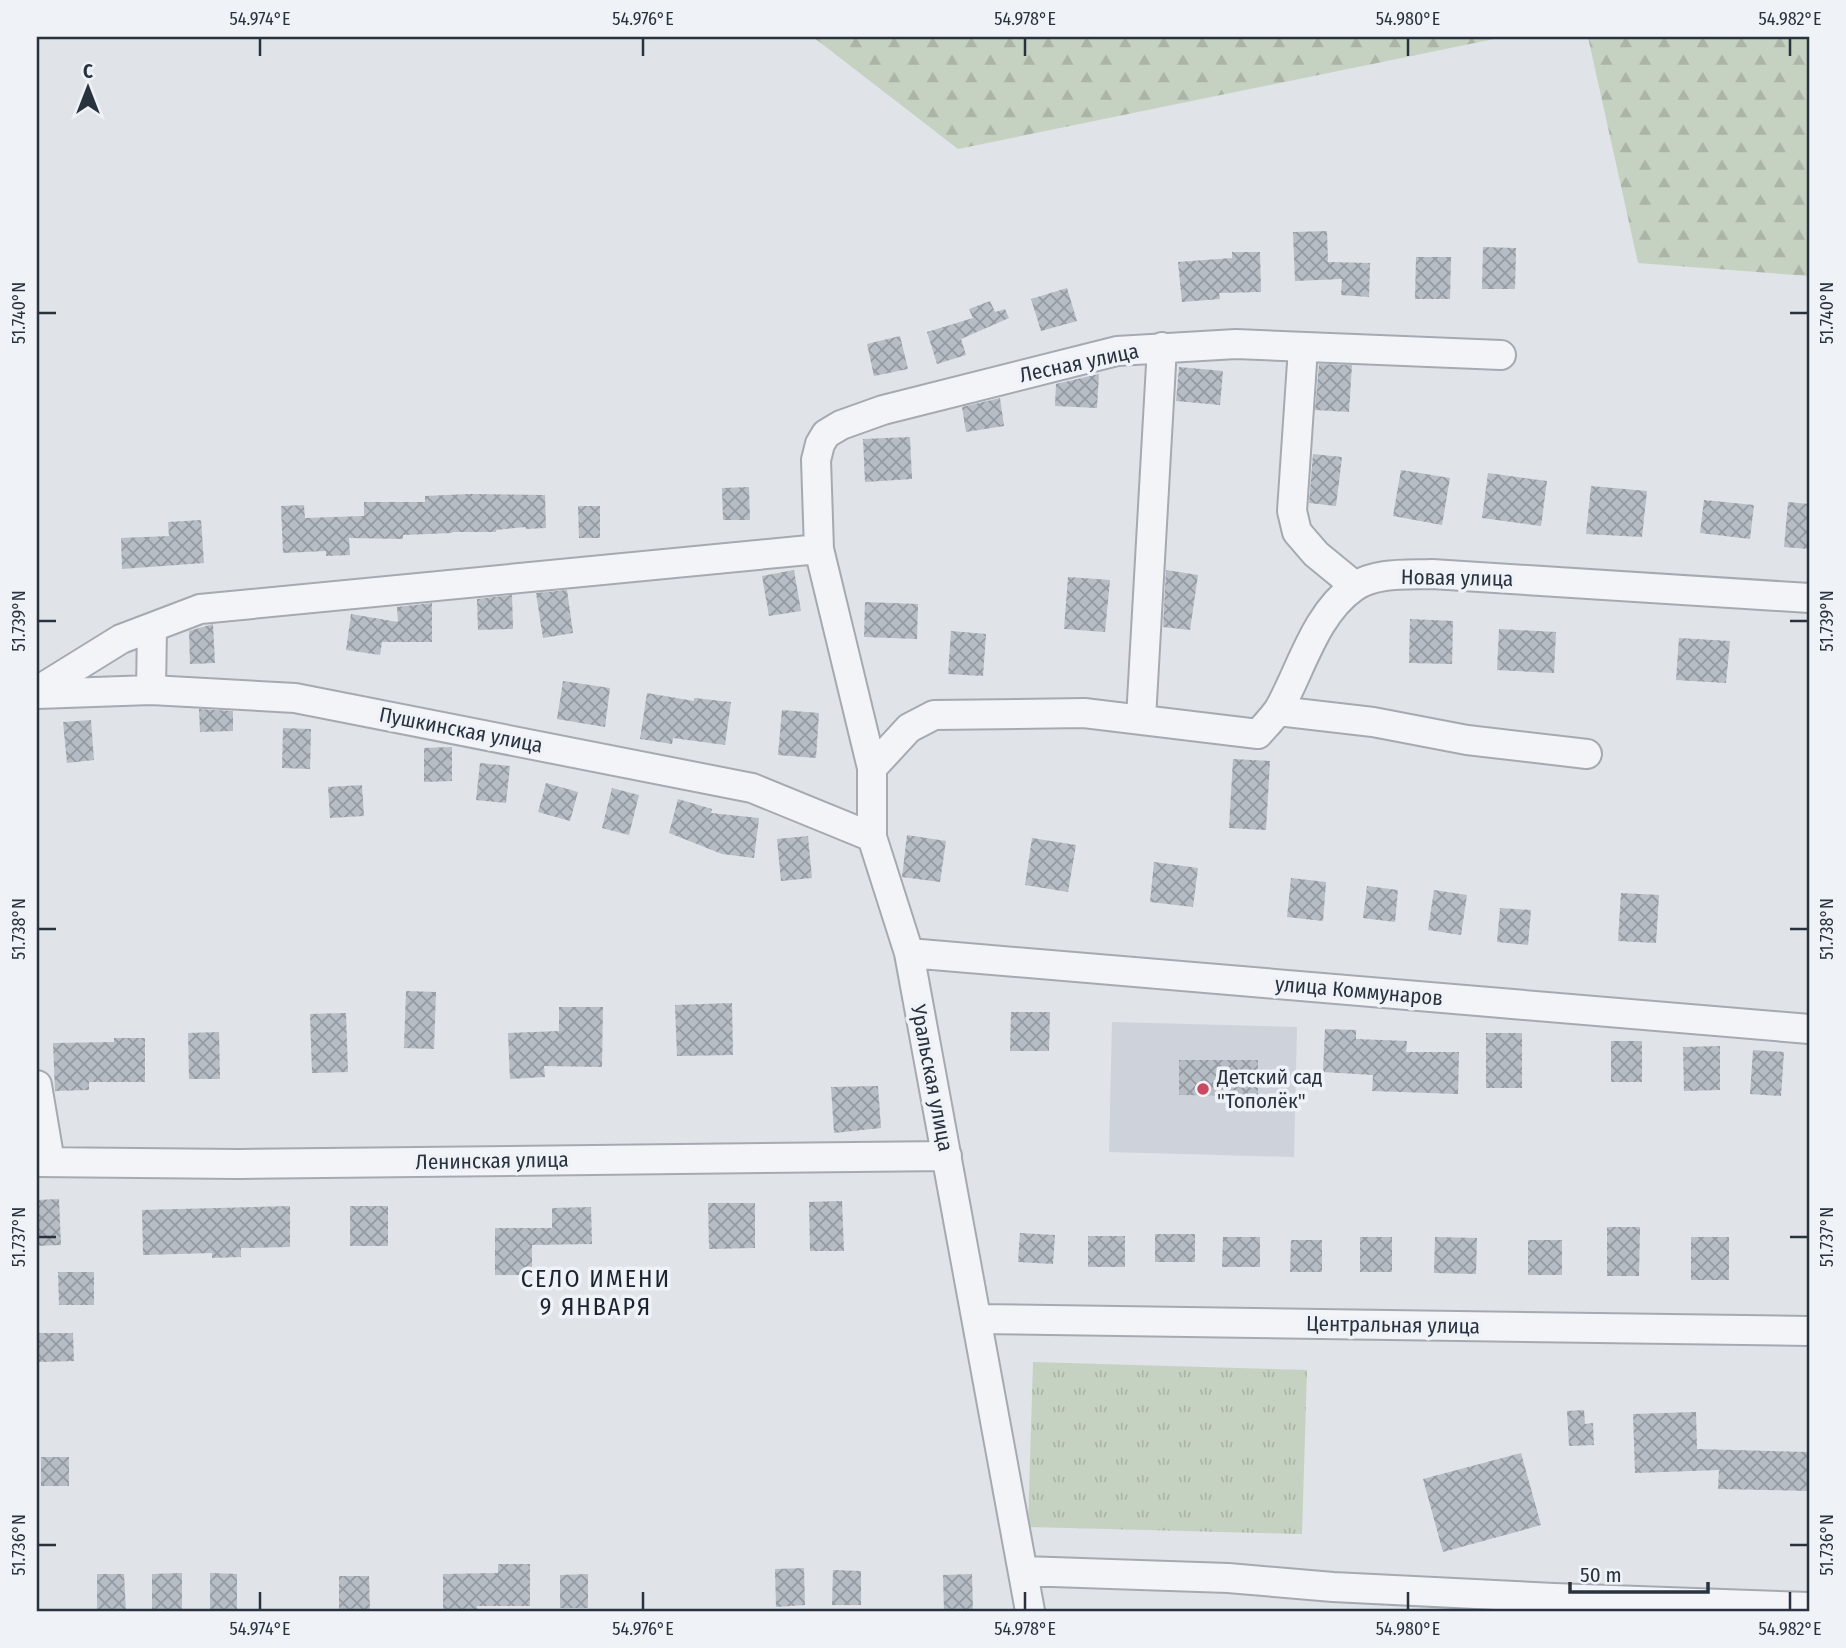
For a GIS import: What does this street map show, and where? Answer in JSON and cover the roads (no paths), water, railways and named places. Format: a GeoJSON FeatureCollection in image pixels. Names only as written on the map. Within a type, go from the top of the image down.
{"type":"FeatureCollection","features":[{"type":"Feature","properties":{"kind":"street","name":"Лесная улица"},"geometry":{"type":"LineString","coordinates":[[819,550],[816,460],[820,444],[826,434],[841,425],[883,410],[1117,351],[1236,344],[1501,355]]}},
{"type":"Feature","properties":{"kind":"street"},"geometry":{"type":"LineString","coordinates":[[1141,719],[1162,347]]}},
{"type":"Feature","properties":{"kind":"street"},"geometry":{"type":"LineString","coordinates":[[1303,348],[1292,511],[1297,532],[1316,554],[1355,586]]}},
{"type":"Feature","properties":{"kind":"street"},"geometry":{"type":"LineString","coordinates":[[37,692],[121,639],[200,609],[819,550]]}},
{"type":"Feature","properties":{"kind":"street","name":"Уральская улица"},"geometry":{"type":"LineString","coordinates":[[819,550],[872,768],[872,837],[909,953],[1030,1611]]}},
{"type":"Feature","properties":{"kind":"street","name":"Новая улица"},"geometry":{"type":"LineString","coordinates":[[872,768],[909,728],[934,715],[1084,713],[1258,734],[1278,711],[1301,659],[1331,610],[1355,586],[1381,577],[1432,574],[1809,598]]}},
{"type":"Feature","properties":{"kind":"street"},"geometry":{"type":"LineString","coordinates":[[151,690],[152,628]]}},
{"type":"Feature","properties":{"kind":"street","name":"Пушкинская улица"},"geometry":{"type":"LineString","coordinates":[[37,692],[151,690],[295,698],[752,788],[872,837]]}},
{"type":"Feature","properties":{"kind":"street"},"geometry":{"type":"LineString","coordinates":[[1278,711],[1373,722],[1466,740],[1587,754]]}},
{"type":"Feature","properties":{"kind":"street","name":"улица Коммунаров"},"geometry":{"type":"LineString","coordinates":[[909,953],[1809,1029]]}},
{"type":"Feature","properties":{"kind":"street"},"geometry":{"type":"LineString","coordinates":[[37,1084],[43,1162]]}},
{"type":"Feature","properties":{"kind":"street","name":"Ленинская улица"},"geometry":{"type":"LineString","coordinates":[[43,1162],[238,1164],[947,1156]]}},
{"type":"Feature","properties":{"kind":"street","name":"Центральная улица"},"geometry":{"type":"LineString","coordinates":[[977,1319],[1809,1331]]}},
{"type":"Feature","properties":{"kind":"street"},"geometry":{"type":"LineString","coordinates":[[1023,1571],[1228,1578],[1332,1599],[1555,1605],[1809,1607]]}},
{"type":"Feature","properties":{"kind":"place","name":"Детский сад \"Тополёк\""},"geometry":{"type":"Point","coordinates":[1203,1089]}},
{"type":"Feature","properties":{"kind":"district","name":"СЕЛО ИМЕНИ 9 ЯНВАРЯ"},"geometry":{"type":"Point","coordinates":[596,1293]}}]}
